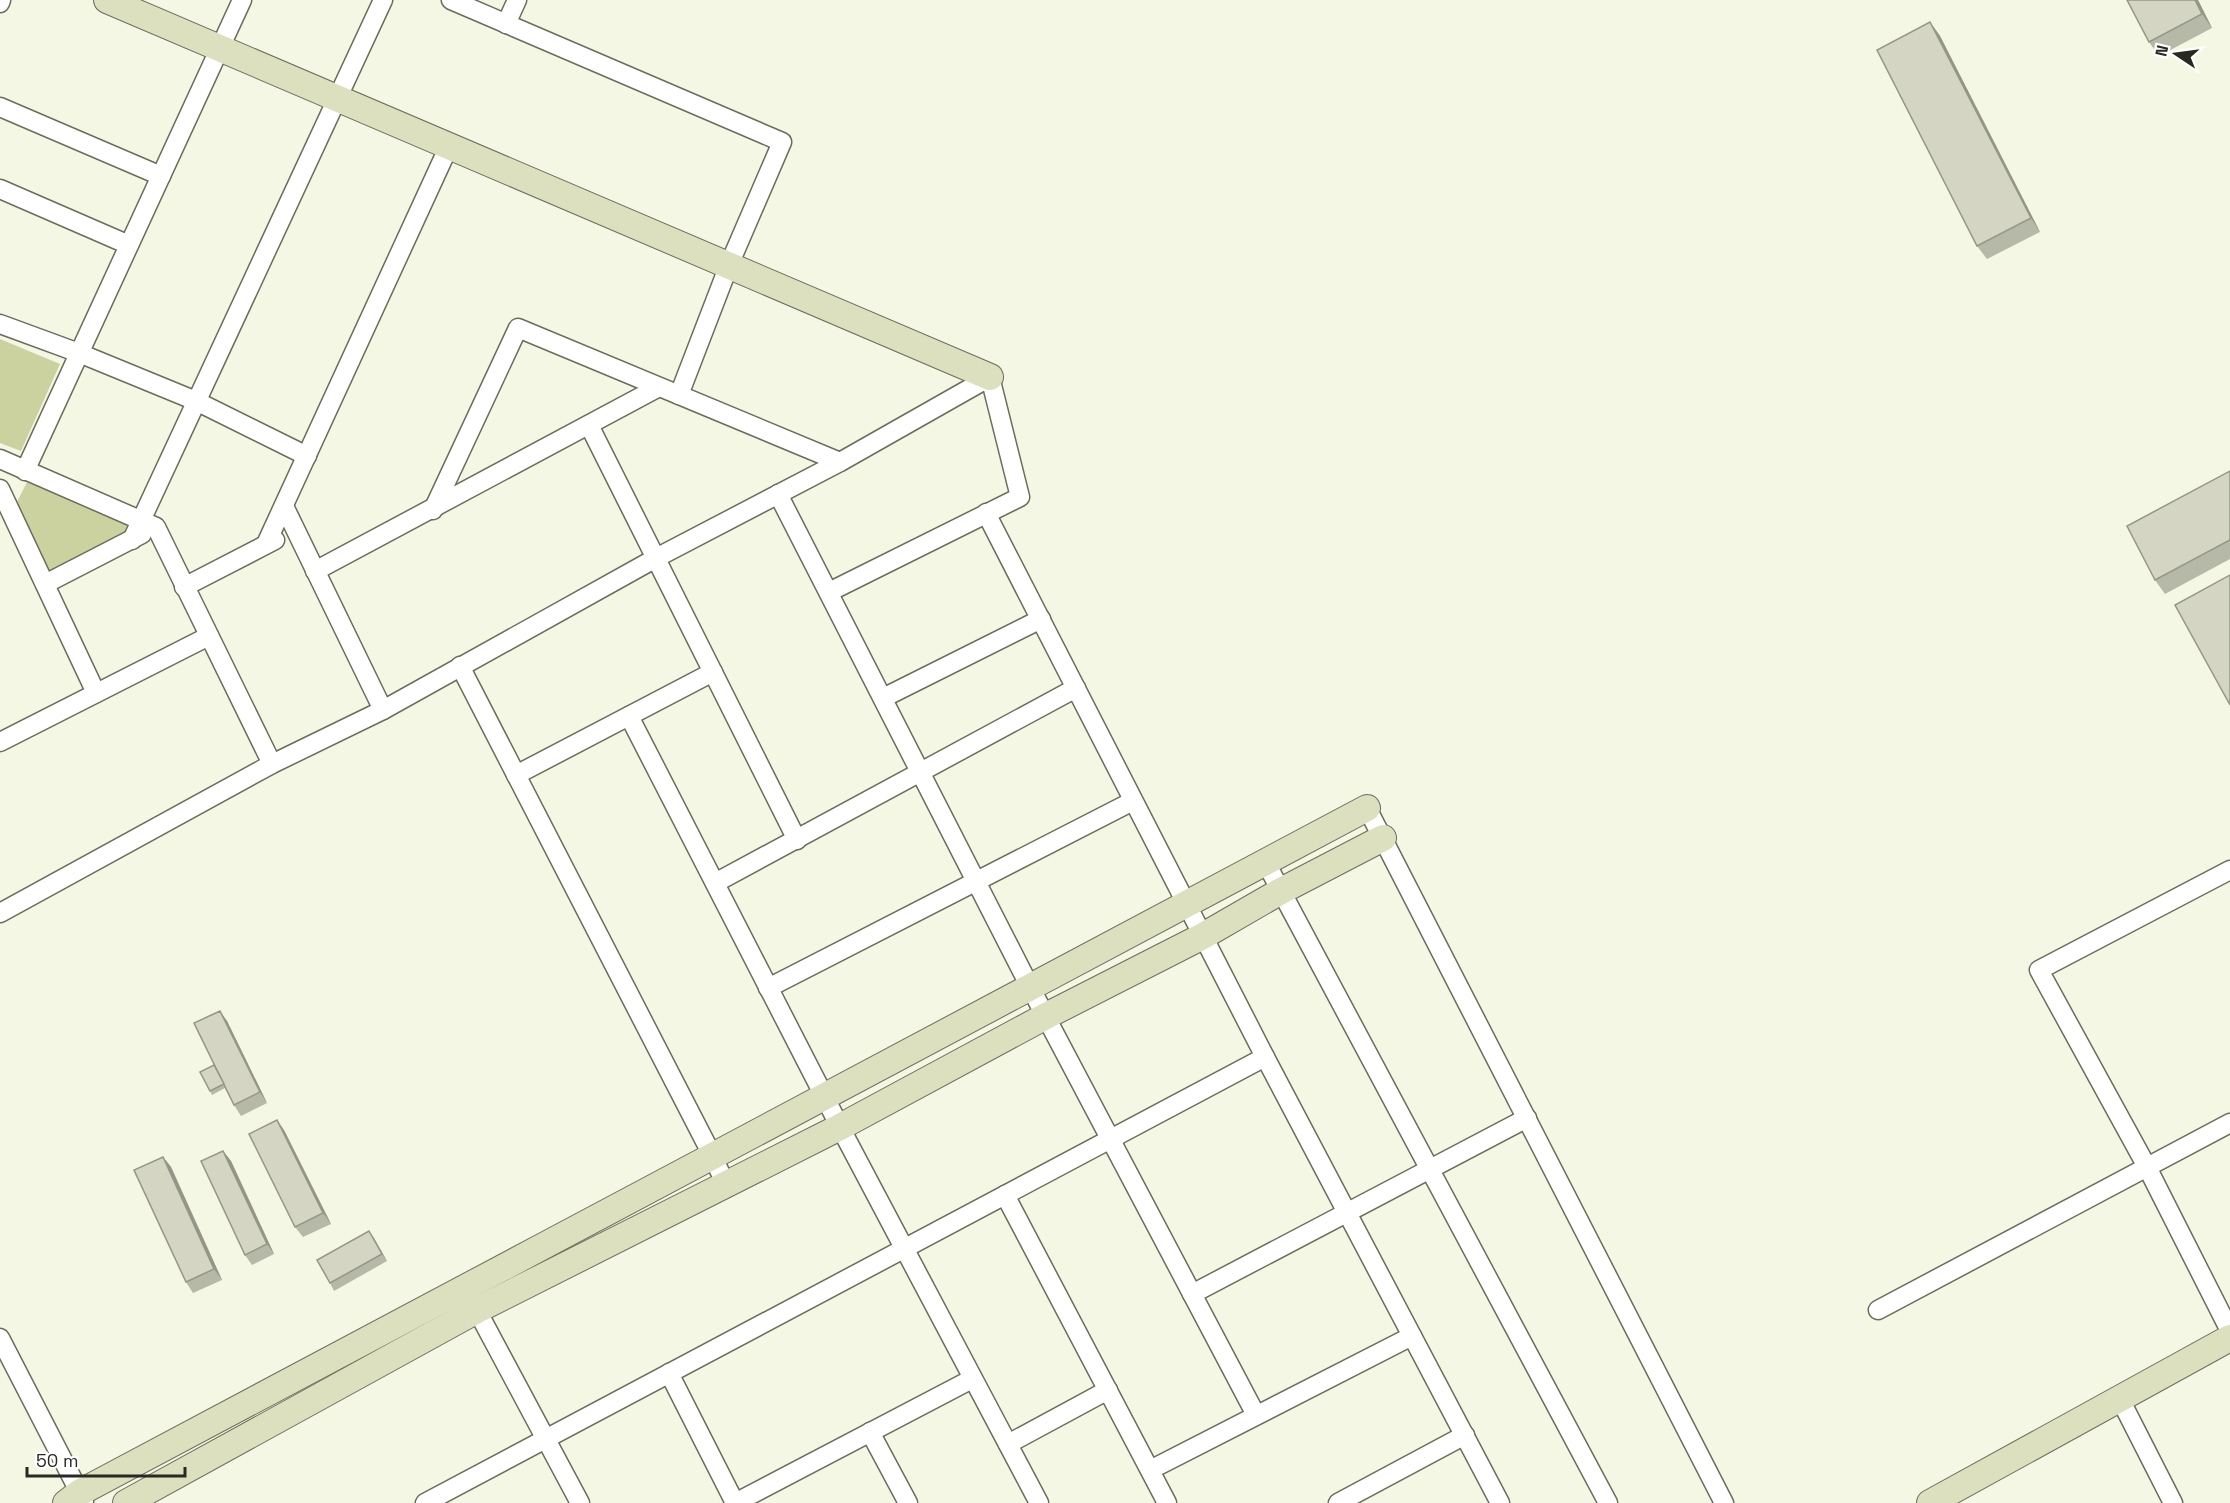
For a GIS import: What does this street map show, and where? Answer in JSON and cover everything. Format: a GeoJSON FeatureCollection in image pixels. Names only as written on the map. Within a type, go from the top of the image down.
{"type":"FeatureCollection","features":[{"type":"Feature","properties":{"kind":"street"},"geometry":{"type":"LineString","coordinates":[[107,0],[990,376]]}},
{"type":"Feature","properties":{"kind":"street"},"geometry":{"type":"LineString","coordinates":[[25,471],[242,0]]}},
{"type":"Feature","properties":{"kind":"street"},"geometry":{"type":"LineString","coordinates":[[45,584],[132,540],[149,524],[196,401],[383,0]]}},
{"type":"Feature","properties":{"kind":"street"},"geometry":{"type":"LineString","coordinates":[[451,0],[782,142],[729,265],[679,395]]}},
{"type":"Feature","properties":{"kind":"street"},"geometry":{"type":"LineString","coordinates":[[506,24],[517,0]]}},
{"type":"Feature","properties":{"kind":"street"},"geometry":{"type":"LineString","coordinates":[[0,107],[161,176]]}},
{"type":"Feature","properties":{"kind":"street"},"geometry":{"type":"LineString","coordinates":[[266,544],[449,146]]}},
{"type":"Feature","properties":{"kind":"street"},"geometry":{"type":"LineString","coordinates":[[0,189],[129,245]]}},
{"type":"Feature","properties":{"kind":"street"},"geometry":{"type":"LineString","coordinates":[[0,324],[80,352],[196,401],[307,456]]}},
{"type":"Feature","properties":{"kind":"street"},"geometry":{"type":"LineString","coordinates":[[433,510],[518,328],[840,462]]}},
{"type":"Feature","properties":{"kind":"street"},"geometry":{"type":"LineString","coordinates":[[0,913],[272,764],[383,710],[656,558],[840,462],[990,376]]}},
{"type":"Feature","properties":{"kind":"street"},"geometry":{"type":"LineString","coordinates":[[829,592],[1020,497],[990,376]]}},
{"type":"Feature","properties":{"kind":"street"},"geometry":{"type":"LineString","coordinates":[[315,571],[433,510],[659,387]]}},
{"type":"Feature","properties":{"kind":"street"},"geometry":{"type":"LineString","coordinates":[[589,425],[797,840]]}},
{"type":"Feature","properties":{"kind":"street"},"geometry":{"type":"LineString","coordinates":[[0,459],[149,524],[184,587],[272,764]]}},
{"type":"Feature","properties":{"kind":"street"},"geometry":{"type":"LineString","coordinates":[[0,489],[96,693]]}},
{"type":"Feature","properties":{"kind":"street"},"geometry":{"type":"LineString","coordinates":[[778,494],[1029,985],[1256,1415]]}},
{"type":"Feature","properties":{"kind":"street"},"geometry":{"type":"LineString","coordinates":[[284,506],[383,710]]}},
{"type":"Feature","properties":{"kind":"street"},"geometry":{"type":"LineString","coordinates":[[986,513],[1185,903],[1500,1503]]}},
{"type":"Feature","properties":{"kind":"street"},"geometry":{"type":"LineString","coordinates":[[184,587],[295,530]]}},
{"type":"Feature","properties":{"kind":"street"},"geometry":{"type":"LineString","coordinates":[[883,698],[1041,619]]}},
{"type":"Feature","properties":{"kind":"street"},"geometry":{"type":"LineString","coordinates":[[0,742],[209,636]]}},
{"type":"Feature","properties":{"kind":"street"},"geometry":{"type":"LineString","coordinates":[[460,666],[726,1185]]}},
{"type":"Feature","properties":{"kind":"street"},"geometry":{"type":"LineString","coordinates":[[516,775],[713,672]]}},
{"type":"Feature","properties":{"kind":"street"},"geometry":{"type":"LineString","coordinates":[[715,883],[1076,688]]}},
{"type":"Feature","properties":{"kind":"street"},"geometry":{"type":"LineString","coordinates":[[629,716],[840,1127],[1039,1503]]}},
{"type":"Feature","properties":{"kind":"street"},"geometry":{"type":"LineString","coordinates":[[768,988],[1133,801]]}},
{"type":"Feature","properties":{"kind":"street"},"geometry":{"type":"LineString","coordinates":[[126,1503],[712,1155],[1029,985],[1367,808],[1724,1503]]}},
{"type":"Feature","properties":{"kind":"street"},"geometry":{"type":"LineString","coordinates":[[0,1338],[76,1500],[472,1299],[726,1185],[1203,936],[1281,891],[1383,838]]}},
{"type":"Feature","properties":{"kind":"street"},"geometry":{"type":"LineString","coordinates":[[1265,861],[1608,1503]]}},
{"type":"Feature","properties":{"kind":"street"},"geometry":{"type":"LineString","coordinates":[[2230,870],[2039,970],[2147,1167],[2230,1331]]}},
{"type":"Feature","properties":{"kind":"street"},"geometry":{"type":"LineString","coordinates":[[425,1503],[1265,1057]]}},
{"type":"Feature","properties":{"kind":"street"},"geometry":{"type":"LineString","coordinates":[[1192,1294],[1527,1118]]}},
{"type":"Feature","properties":{"kind":"street"},"geometry":{"type":"LineString","coordinates":[[1878,1310],[2230,1123]]}},
{"type":"Feature","properties":{"kind":"street"},"geometry":{"type":"LineString","coordinates":[[1005,1195],[1167,1503]]}},
{"type":"Feature","properties":{"kind":"street"},"geometry":{"type":"LineString","coordinates":[[472,1299],[580,1503]]}},
{"type":"Feature","properties":{"kind":"street"},"geometry":{"type":"LineString","coordinates":[[1150,1470],[1412,1336]]}},
{"type":"Feature","properties":{"kind":"street"},"geometry":{"type":"LineString","coordinates":[[1930,1503],[2230,1338]]}},
{"type":"Feature","properties":{"kind":"street"},"geometry":{"type":"LineString","coordinates":[[669,1373],[735,1503],[972,1379]]}},
{"type":"Feature","properties":{"kind":"street"},"geometry":{"type":"LineString","coordinates":[[1008,1444],[1108,1390]]}},
{"type":"Feature","properties":{"kind":"street"},"geometry":{"type":"LineString","coordinates":[[2120,1399],[2173,1503]]}},
{"type":"Feature","properties":{"kind":"street"},"geometry":{"type":"LineString","coordinates":[[870,1432],[908,1503]]}},
{"type":"Feature","properties":{"kind":"street"},"geometry":{"type":"LineString","coordinates":[[1338,1503],[1465,1435]]}},
{"type":"Feature","properties":{"kind":"green space"},"geometry":{"type":"Polygon","coordinates":[[[0,339],[60,364],[21,451],[0,443],[0,339]]]}},
{"type":"Feature","properties":{"kind":"green space"},"geometry":{"type":"Polygon","coordinates":[[[27,482],[127,524],[123,536],[47,572],[15,506],[27,482]]]}},
{"type":"Feature","properties":{"kind":"building"},"geometry":{"type":"Polygon","coordinates":[[[2127,0],[2195,0],[2202,14],[2149,42],[2127,0]]]}},
{"type":"Feature","properties":{"kind":"building"},"geometry":{"type":"Polygon","coordinates":[[[1930,22],[2031,218],[1977,246],[1877,50],[1930,22]]]}},
{"type":"Feature","properties":{"kind":"building"},"geometry":{"type":"Polygon","coordinates":[[[2230,471],[2230,540],[2155,580],[2127,526],[2230,471]]]}},
{"type":"Feature","properties":{"kind":"building"},"geometry":{"type":"Polygon","coordinates":[[[2230,575],[2230,705],[2175,605],[2230,575]]]}},
{"type":"Feature","properties":{"kind":"building"},"geometry":{"type":"Polygon","coordinates":[[[220,1011],[260,1092],[234,1105],[194,1023],[220,1011]]]}},
{"type":"Feature","properties":{"kind":"building"},"geometry":{"type":"Polygon","coordinates":[[[214,1065],[224,1084],[210,1091],[200,1072],[214,1065]]]}},
{"type":"Feature","properties":{"kind":"building"},"geometry":{"type":"Polygon","coordinates":[[[277,1120],[323,1213],[295,1227],[249,1134],[277,1120]]]}},
{"type":"Feature","properties":{"kind":"building"},"geometry":{"type":"Polygon","coordinates":[[[223,1151],[267,1244],[245,1255],[201,1161],[223,1151]]]}},
{"type":"Feature","properties":{"kind":"building"},"geometry":{"type":"Polygon","coordinates":[[[163,1157],[214,1269],[186,1282],[134,1170],[163,1157]]]}},
{"type":"Feature","properties":{"kind":"building"},"geometry":{"type":"Polygon","coordinates":[[[369,1231],[382,1254],[330,1283],[317,1260],[369,1231]]]}}]}
